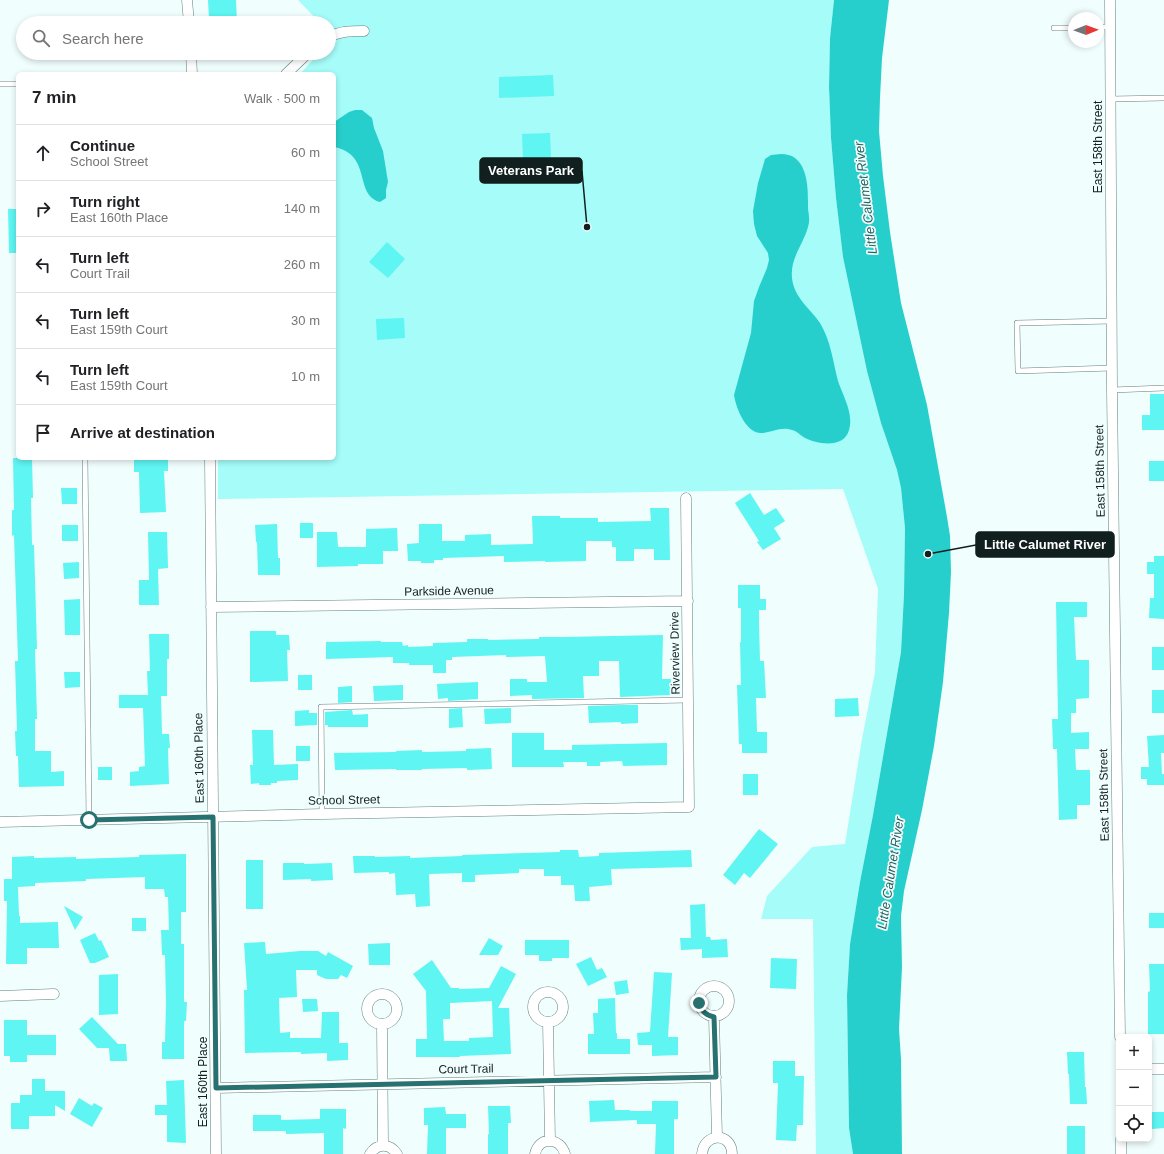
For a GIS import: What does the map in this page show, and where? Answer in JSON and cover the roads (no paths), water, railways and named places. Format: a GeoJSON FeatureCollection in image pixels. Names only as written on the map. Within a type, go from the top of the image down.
{"type":"FeatureCollection","features":[{"type":"Feature","properties":{"kind":"street"},"geometry":{"type":"LineString","coordinates":[[187,0],[188,16]]}},
{"type":"Feature","properties":{"kind":"street","name":"East 158th Street"},"geometry":{"type":"LineString","coordinates":[[1110,0],[1112,390],[1120,1034]]}},
{"type":"Feature","properties":{"kind":"street"},"geometry":{"type":"LineString","coordinates":[[336,34],[364,31]]}},
{"type":"Feature","properties":{"kind":"street"},"geometry":{"type":"LineString","coordinates":[[191,60],[192,72]]}},
{"type":"Feature","properties":{"kind":"street"},"geometry":{"type":"LineString","coordinates":[[288,72],[301,60]]}},
{"type":"Feature","properties":{"kind":"street","name":"East 160th Place"},"geometry":{"type":"LineString","coordinates":[[210,460],[216,1154]]}},
{"type":"Feature","properties":{"kind":"street","name":"Riverview Drive"},"geometry":{"type":"LineString","coordinates":[[686,498],[689,808]]}},
{"type":"Feature","properties":{"kind":"street","name":"Parkside Avenue"},"geometry":{"type":"LineString","coordinates":[[211,607],[688,601]]}},
{"type":"Feature","properties":{"kind":"street","name":"School Street"},"geometry":{"type":"LineString","coordinates":[[0,822],[322,814],[689,808]]}},
{"type":"Feature","properties":{"kind":"street"},"geometry":{"type":"LineString","coordinates":[[0,996],[54,994]]}},
{"type":"Feature","properties":{"kind":"street"},"geometry":{"type":"LineString","coordinates":[[714,1017],[717,1137]]}},
{"type":"Feature","properties":{"kind":"street"},"geometry":{"type":"LineString","coordinates":[[548,1022],[550,1141]]}},
{"type":"Feature","properties":{"kind":"street"},"geometry":{"type":"LineString","coordinates":[[382,1024],[383,1145]]}},
{"type":"Feature","properties":{"kind":"street"},"geometry":{"type":"LineString","coordinates":[[1152,1069],[1164,1069]]}},
{"type":"Feature","properties":{"kind":"street","name":"Court Trail"},"geometry":{"type":"LineString","coordinates":[[216,1088],[716,1077]]}},
{"type":"Feature","properties":{"kind":"street"},"geometry":{"type":"LineString","coordinates":[[702,1154],[702,1148],[705,1143],[709,1139],[717,1137],[726,1140],[730,1145],[732,1154]]}},
{"type":"Feature","properties":{"kind":"street"},"geometry":{"type":"LineString","coordinates":[[535,1154],[537,1147],[550,1141],[560,1144],[565,1154]]}},
{"type":"Feature","properties":{"kind":"street"},"geometry":{"type":"LineString","coordinates":[[1121,1142],[1121,1154]]}},
{"type":"Feature","properties":{"kind":"street"},"geometry":{"type":"LineString","coordinates":[[370,1154],[374,1148],[383,1145],[393,1149],[397,1154]]}},
{"type":"Feature","properties":{"kind":"lane"},"geometry":{"type":"LineString","coordinates":[[1104,28],[1110,27]]}},
{"type":"Feature","properties":{"kind":"lane"},"geometry":{"type":"LineString","coordinates":[[1054,28],[1068,28]]}},
{"type":"Feature","properties":{"kind":"lane"},"geometry":{"type":"LineString","coordinates":[[0,84],[16,84]]}},
{"type":"Feature","properties":{"kind":"lane"},"geometry":{"type":"LineString","coordinates":[[1111,99],[1164,98]]}},
{"type":"Feature","properties":{"kind":"lane"},"geometry":{"type":"LineString","coordinates":[[1112,321],[1017,323],[1018,371],[1112,368]]}},
{"type":"Feature","properties":{"kind":"lane"},"geometry":{"type":"LineString","coordinates":[[1112,390],[1164,388]]}},
{"type":"Feature","properties":{"kind":"lane"},"geometry":{"type":"LineString","coordinates":[[86,460],[89,820]]}},
{"type":"Feature","properties":{"kind":"lane"},"geometry":{"type":"LineString","coordinates":[[322,814],[321,708],[688,700]]}},
{"type":"Feature","properties":{"kind":"water"},"geometry":{"type":"Polygon","coordinates":[[[834,0],[889,0],[882,58],[880,98],[879,131],[883,176],[901,303],[927,405],[950,536],[951,572],[943,682],[934,746],[922,810],[904,891],[901,916],[902,967],[899,1029],[901,1059],[902,1154],[853,1154],[849,1128],[847,995],[850,944],[901,652],[905,528],[901,488],[897,470],[881,423],[867,371],[843,257],[831,138],[829,87],[830,38],[834,0]]]}},
{"type":"Feature","properties":{"kind":"water"},"geometry":{"type":"Polygon","coordinates":[[[362,110],[372,118],[374,128],[383,151],[388,182],[386,198],[380,202],[372,198],[367,191],[359,166],[354,158],[346,151],[336,148],[336,121],[349,112],[362,110]]]}},
{"type":"Feature","properties":{"kind":"water"},"geometry":{"type":"Polygon","coordinates":[[[781,154],[792,156],[800,163],[807,182],[809,222],[806,234],[793,264],[792,278],[793,285],[799,297],[824,330],[838,381],[849,411],[849,430],[842,440],[836,442],[816,442],[788,429],[762,433],[756,432],[747,425],[743,419],[737,407],[734,395],[751,333],[754,301],[769,260],[768,253],[757,236],[754,224],[753,211],[758,183],[765,159],[771,155],[781,154]]]}},
{"type":"Feature","properties":{"kind":"place","name":"Veterans Park"},"geometry":{"type":"Point","coordinates":[587,227]}},
{"type":"Feature","properties":{"kind":"place","name":"Little Calumet River"},"geometry":{"type":"Point","coordinates":[928,554]}}]}
